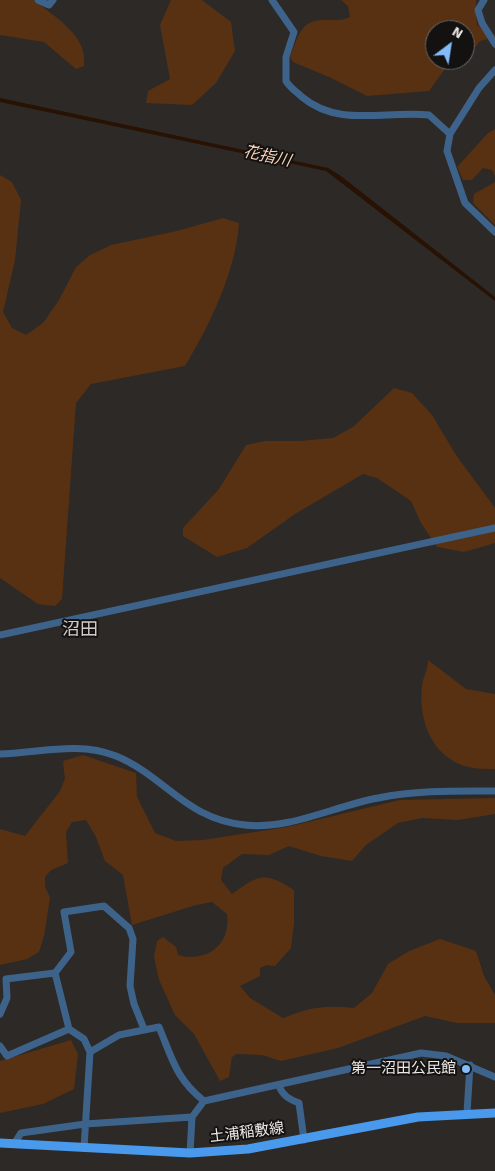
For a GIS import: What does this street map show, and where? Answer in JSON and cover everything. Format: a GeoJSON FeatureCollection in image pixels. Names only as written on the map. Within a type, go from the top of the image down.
{"type":"FeatureCollection","features":[{"type":"Feature","properties":{"kind":"main road","name":"土浦稲敷線"},"geometry":{"type":"LineString","coordinates":[[0,1142],[190,1153],[248,1149],[304,1140],[385,1122],[467,1113],[495,1113]]}},
{"type":"Feature","properties":{"kind":"street"},"geometry":{"type":"LineString","coordinates":[[38,0],[49,5],[53,0]]}},
{"type":"Feature","properties":{"kind":"street"},"geometry":{"type":"LineString","coordinates":[[272,0],[294,32],[286,57],[286,81],[307,101],[322,111],[336,115],[428,115],[450,134]]}},
{"type":"Feature","properties":{"kind":"street"},"geometry":{"type":"LineString","coordinates":[[484,0],[478,10],[482,23],[495,44]]}},
{"type":"Feature","properties":{"kind":"street"},"geometry":{"type":"LineString","coordinates":[[495,70],[479,88],[450,134],[448,160],[459,192],[469,210],[495,232]]}},
{"type":"Feature","properties":{"kind":"street"},"geometry":{"type":"LineString","coordinates":[[0,634],[495,528]]}},
{"type":"Feature","properties":{"kind":"street"},"geometry":{"type":"LineString","coordinates":[[0,754],[67,748],[101,752],[128,763],[194,810],[215,819],[246,825],[282,822],[376,798],[401,794],[426,791],[495,791]]}},
{"type":"Feature","properties":{"kind":"street"},"geometry":{"type":"LineString","coordinates":[[0,1014],[7,998],[6,979],[55,973],[71,952],[64,912],[104,906],[129,928],[132,939],[130,986],[134,1004],[144,1029]]}},
{"type":"Feature","properties":{"kind":"street"},"geometry":{"type":"LineString","coordinates":[[55,973],[69,1029],[84,1039],[90,1052],[84,1148]]}},
{"type":"Feature","properties":{"kind":"street"},"geometry":{"type":"LineString","coordinates":[[90,1052],[119,1034],[159,1027],[175,1067],[188,1088],[204,1101]]}},
{"type":"Feature","properties":{"kind":"street"},"geometry":{"type":"LineString","coordinates":[[0,1046],[7,1056],[69,1029]]}},
{"type":"Feature","properties":{"kind":"street"},"geometry":{"type":"LineString","coordinates":[[190,1153],[192,1117],[204,1101],[244,1091],[279,1086],[421,1053],[446,1056],[495,1077]]}},
{"type":"Feature","properties":{"kind":"street"},"geometry":{"type":"LineString","coordinates":[[467,1113],[470,1065]]}},
{"type":"Feature","properties":{"kind":"street"},"geometry":{"type":"LineString","coordinates":[[279,1086],[282,1093],[289,1099],[299,1103],[304,1140]]}},
{"type":"Feature","properties":{"kind":"street"},"geometry":{"type":"LineString","coordinates":[[14,1144],[21,1133],[85,1124],[192,1117]]}},
{"type":"Feature","properties":{"kind":"shaded area"},"geometry":{"type":"Polygon","coordinates":[[[0,0],[33,0],[37,2],[70,29],[76,37],[84,55],[84,66],[76,69],[44,42],[0,35],[0,0]]]}},
{"type":"Feature","properties":{"kind":"shaded area"},"geometry":{"type":"Polygon","coordinates":[[[171,0],[202,0],[231,22],[235,51],[216,83],[192,105],[146,103],[148,91],[170,79],[160,25],[171,0]]]}},
{"type":"Feature","properties":{"kind":"shaded area"},"geometry":{"type":"Polygon","coordinates":[[[341,0],[476,0],[477,25],[495,35],[495,42],[488,39],[480,41],[475,47],[475,20],[425,20],[425,70],[444,70],[429,91],[367,96],[293,62],[290,57],[299,35],[306,25],[318,20],[339,20],[350,17],[348,6],[341,0]]]}},
{"type":"Feature","properties":{"kind":"shaded area"},"geometry":{"type":"Polygon","coordinates":[[[495,129],[495,176],[492,170],[483,168],[472,180],[463,180],[457,167],[488,133],[495,129]]]}},
{"type":"Feature","properties":{"kind":"shaded area"},"geometry":{"type":"Polygon","coordinates":[[[0,175],[12,182],[21,200],[15,260],[3,312],[12,328],[26,335],[43,323],[59,300],[76,267],[90,255],[111,245],[177,231],[223,218],[239,223],[233,259],[220,297],[204,333],[185,366],[91,384],[76,403],[62,599],[55,606],[38,604],[0,578],[0,175]]]}},
{"type":"Feature","properties":{"kind":"shaded area"},"geometry":{"type":"Polygon","coordinates":[[[495,182],[495,225],[473,203],[474,194],[495,182]]]}},
{"type":"Feature","properties":{"kind":"shaded area"},"geometry":{"type":"Polygon","coordinates":[[[394,388],[412,393],[432,415],[456,455],[495,508],[495,543],[464,552],[437,547],[421,523],[411,501],[377,478],[363,474],[295,514],[247,548],[217,557],[183,536],[183,528],[219,489],[246,445],[265,441],[300,441],[333,438],[353,427],[394,388]]]}},
{"type":"Feature","properties":{"kind":"shaded area"},"geometry":{"type":"Polygon","coordinates":[[[428,660],[466,689],[495,694],[495,769],[471,768],[456,762],[445,755],[430,736],[422,712],[421,699],[428,660]]]}},
{"type":"Feature","properties":{"kind":"shaded area"},"geometry":{"type":"Polygon","coordinates":[[[83,755],[136,773],[137,797],[155,833],[176,841],[203,840],[287,827],[400,800],[495,798],[495,814],[458,820],[422,818],[398,823],[366,845],[352,861],[321,856],[289,846],[269,855],[242,854],[223,868],[221,880],[232,894],[256,879],[262,878],[275,880],[294,890],[294,923],[291,948],[275,966],[267,965],[260,968],[260,976],[240,986],[250,998],[283,1018],[317,1008],[354,1008],[372,993],[388,964],[409,951],[440,939],[476,951],[484,976],[495,995],[495,1023],[457,1023],[425,1016],[338,1048],[281,1061],[262,1055],[237,1054],[232,1057],[229,1077],[220,1081],[194,1034],[175,1015],[159,980],[154,957],[157,941],[163,937],[176,947],[178,955],[199,956],[215,949],[225,934],[227,914],[212,902],[196,905],[132,925],[123,875],[105,861],[96,837],[86,820],[72,822],[66,832],[68,863],[51,870],[45,877],[45,886],[50,898],[44,936],[39,952],[27,959],[0,965],[0,829],[25,836],[60,791],[65,779],[63,761],[83,755]]]}},
{"type":"Feature","properties":{"kind":"shaded area"},"geometry":{"type":"Polygon","coordinates":[[[71,1040],[78,1054],[74,1089],[43,1104],[0,1113],[0,1061],[71,1040]]]}},
{"type":"Feature","properties":{"kind":"water","name":"花指川"},"geometry":{"type":"Polygon","coordinates":[[[0,98],[328,168],[341,176],[495,297],[495,301],[326,171],[0,102],[0,98]]]}},
{"type":"Feature","properties":{"kind":"place","name":"第一沼田公民館"},"geometry":{"type":"Point","coordinates":[466,1069]}},
{"type":"Feature","properties":{"kind":"district","name":"沼田"},"geometry":{"type":"Point","coordinates":[80,630]}}]}
